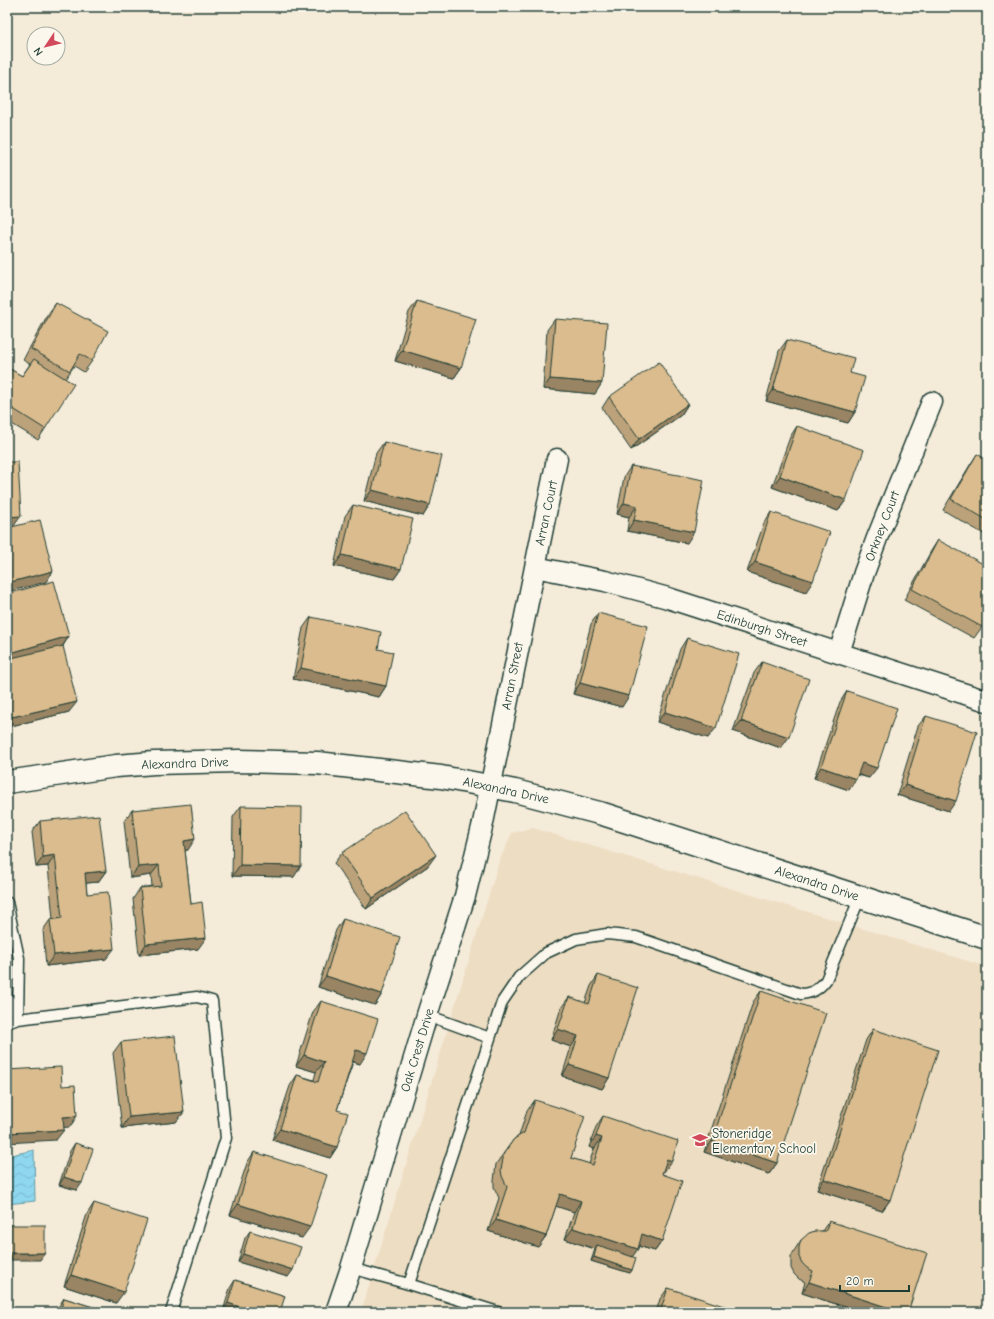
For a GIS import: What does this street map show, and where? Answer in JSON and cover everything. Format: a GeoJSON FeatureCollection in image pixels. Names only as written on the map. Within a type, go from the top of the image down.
{"type":"FeatureCollection","features":[{"type":"Feature","properties":{"kind":"street","name":"Orkney Court"},"geometry":{"type":"LineString","coordinates":[[839,653],[877,538],[932,402]]}},
{"type":"Feature","properties":{"kind":"street","name":"Arran Court"},"geometry":{"type":"LineString","coordinates":[[535,566],[557,459]]}},
{"type":"Feature","properties":{"kind":"street","name":"Edinburgh Street"},"geometry":{"type":"LineString","coordinates":[[535,566],[636,588],[987,701]]}},
{"type":"Feature","properties":{"kind":"street","name":"Arran Street"},"geometry":{"type":"LineString","coordinates":[[490,785],[535,566]]}},
{"type":"Feature","properties":{"kind":"street","name":"Alexandra Drive"},"geometry":{"type":"LineString","coordinates":[[7,782],[73,771],[154,763],[195,761],[273,761],[317,763],[441,777],[490,785],[602,814],[987,938]]}},
{"type":"Feature","properties":{"kind":"street","name":"Oak Crest Drive"},"geometry":{"type":"LineString","coordinates":[[336,1312],[351,1268],[427,1015],[465,896],[481,831],[490,785]]}},
{"type":"Feature","properties":{"kind":"lane"},"geometry":{"type":"LineString","coordinates":[[409,1284],[502,1002],[519,977],[546,953],[576,939],[607,934],[636,937],[801,994],[810,993],[820,988],[826,980],[860,896]]}},
{"type":"Feature","properties":{"kind":"lane"},"geometry":{"type":"LineString","coordinates":[[7,904],[19,958],[18,1019]]}},
{"type":"Feature","properties":{"kind":"lane"},"geometry":{"type":"LineString","coordinates":[[7,997],[18,1019]]}},
{"type":"Feature","properties":{"kind":"lane"},"geometry":{"type":"LineString","coordinates":[[7,1023],[18,1019],[197,997],[212,1002],[226,1138],[171,1312]]}},
{"type":"Feature","properties":{"kind":"lane"},"geometry":{"type":"LineString","coordinates":[[427,1015],[490,1038]]}},
{"type":"Feature","properties":{"kind":"lane"},"geometry":{"type":"LineString","coordinates":[[351,1268],[409,1284],[498,1312]]}},
{"type":"Feature","properties":{"kind":"shaded area","name":"Stoneridge Elementary School"},"geometry":{"type":"Polygon","coordinates":[[[533,828],[987,967],[987,1312],[361,1312],[499,862],[512,833],[533,828]]]}},
{"type":"Feature","properties":{"kind":"water"},"geometry":{"type":"Polygon","coordinates":[[[34,1150],[35,1201],[7,1204],[7,1156],[34,1150]]]}},
{"type":"Feature","properties":{"kind":"building"},"geometry":{"type":"Polygon","coordinates":[[[417,301],[476,319],[461,368],[402,350],[417,301]]]}},
{"type":"Feature","properties":{"kind":"building"},"geometry":{"type":"Polygon","coordinates":[[[56,303],[108,331],[92,361],[80,354],[70,371],[31,349],[56,303]]]}},
{"type":"Feature","properties":{"kind":"building"},"geometry":{"type":"Polygon","coordinates":[[[555,319],[607,323],[602,383],[550,379],[555,319]]]}},
{"type":"Feature","properties":{"kind":"building"},"geometry":{"type":"Polygon","coordinates":[[[787,340],[854,358],[850,373],[865,377],[855,412],[773,390],[787,340]]]}},
{"type":"Feature","properties":{"kind":"building"},"geometry":{"type":"Polygon","coordinates":[[[34,359],[74,384],[45,429],[7,405],[7,373],[10,369],[22,376],[34,359]]]}},
{"type":"Feature","properties":{"kind":"building"},"geometry":{"type":"Polygon","coordinates":[[[659,362],[688,404],[639,439],[609,397],[659,362]]]}},
{"type":"Feature","properties":{"kind":"building"},"geometry":{"type":"Polygon","coordinates":[[[797,426],[864,450],[846,500],[780,476],[797,426]]]}},
{"type":"Feature","properties":{"kind":"building"},"geometry":{"type":"Polygon","coordinates":[[[384,442],[442,456],[430,505],[372,490],[384,442]]]}},
{"type":"Feature","properties":{"kind":"building"},"geometry":{"type":"Polygon","coordinates":[[[977,454],[987,460],[987,520],[951,499],[977,454]]]}},
{"type":"Feature","properties":{"kind":"building"},"geometry":{"type":"Polygon","coordinates":[[[7,462],[18,462],[21,516],[7,517],[7,462]]]}},
{"type":"Feature","properties":{"kind":"building"},"geometry":{"type":"Polygon","coordinates":[[[631,466],[704,480],[694,532],[634,520],[637,506],[624,503],[631,466]]]}},
{"type":"Feature","properties":{"kind":"building"},"geometry":{"type":"Polygon","coordinates":[[[353,505],[413,519],[401,569],[342,555],[353,505]]]}},
{"type":"Feature","properties":{"kind":"building"},"geometry":{"type":"Polygon","coordinates":[[[771,512],[830,532],[813,581],[755,562],[771,512]]]}},
{"type":"Feature","properties":{"kind":"building"},"geometry":{"type":"Polygon","coordinates":[[[40,520],[53,571],[7,583],[7,528],[40,520]]]}},
{"type":"Feature","properties":{"kind":"building"},"geometry":{"type":"Polygon","coordinates":[[[938,540],[987,566],[987,617],[982,627],[912,589],[938,540]]]}},
{"type":"Feature","properties":{"kind":"building"},"geometry":{"type":"Polygon","coordinates":[[[54,581],[69,636],[7,654],[7,594],[54,581]]]}},
{"type":"Feature","properties":{"kind":"building"},"geometry":{"type":"Polygon","coordinates":[[[598,613],[648,626],[629,696],[580,683],[598,613]]]}},
{"type":"Feature","properties":{"kind":"building"},"geometry":{"type":"Polygon","coordinates":[[[311,617],[381,632],[378,649],[393,652],[386,686],[301,668],[311,617]]]}},
{"type":"Feature","properties":{"kind":"building"},"geometry":{"type":"Polygon","coordinates":[[[687,638],[739,654],[716,728],[665,712],[687,638]]]}},
{"type":"Feature","properties":{"kind":"building"},"geometry":{"type":"Polygon","coordinates":[[[63,646],[77,702],[12,717],[7,699],[7,659],[63,646]]]}},
{"type":"Feature","properties":{"kind":"building"},"geometry":{"type":"Polygon","coordinates":[[[762,662],[809,679],[789,737],[741,721],[762,662]]]}},
{"type":"Feature","properties":{"kind":"building"},"geometry":{"type":"Polygon","coordinates":[[[847,691],[897,708],[877,768],[862,763],[856,779],[821,767],[847,691]]]}},
{"type":"Feature","properties":{"kind":"building"},"geometry":{"type":"Polygon","coordinates":[[[926,716],[977,732],[956,801],[905,785],[926,716]]]}},
{"type":"Feature","properties":{"kind":"building"},"geometry":{"type":"Polygon","coordinates":[[[191,804],[195,839],[184,841],[191,904],[202,902],[206,938],[146,944],[140,888],[161,886],[159,865],[138,867],[132,810],[191,804]]]}},
{"type":"Feature","properties":{"kind":"building"},"geometry":{"type":"Polygon","coordinates":[[[241,806],[302,807],[301,866],[240,865],[241,806]]]}},
{"type":"Feature","properties":{"kind":"building"},"geometry":{"type":"Polygon","coordinates":[[[405,810],[436,855],[373,898],[342,853],[405,810]]]}},
{"type":"Feature","properties":{"kind":"building"},"geometry":{"type":"Polygon","coordinates":[[[99,815],[106,871],[85,873],[87,894],[108,892],[114,949],[54,955],[50,920],[62,918],[55,855],[43,857],[40,821],[99,815]]]}},
{"type":"Feature","properties":{"kind":"building"},"geometry":{"type":"Polygon","coordinates":[[[343,919],[400,937],[382,994],[326,976],[343,919]]]}},
{"type":"Feature","properties":{"kind":"building"},"geometry":{"type":"Polygon","coordinates":[[[598,975],[638,988],[609,1078],[569,1065],[578,1036],[558,1029],[569,997],[589,1004],[598,975]]]}},
{"type":"Feature","properties":{"kind":"building"},"geometry":{"type":"Polygon","coordinates":[[[761,991],[826,1013],[777,1163],[712,1141],[761,991]]]}},
{"type":"Feature","properties":{"kind":"building"},"geometry":{"type":"Polygon","coordinates":[[[321,1001],[378,1019],[367,1053],[356,1050],[337,1110],[348,1113],[337,1147],[280,1129],[297,1075],[318,1082],[324,1062],[304,1055],[321,1001]]]}},
{"type":"Feature","properties":{"kind":"building"},"geometry":{"type":"Polygon","coordinates":[[[873,1029],[938,1050],[890,1200],[824,1179],[873,1029]]]}},
{"type":"Feature","properties":{"kind":"building"},"geometry":{"type":"Polygon","coordinates":[[[175,1036],[184,1112],[129,1117],[121,1042],[175,1036]]]}},
{"type":"Feature","properties":{"kind":"building"},"geometry":{"type":"Polygon","coordinates":[[[61,1067],[62,1086],[75,1085],[77,1116],[63,1117],[64,1130],[7,1133],[7,1070],[61,1067]]]}},
{"type":"Feature","properties":{"kind":"building"},"geometry":{"type":"Polygon","coordinates":[[[535,1100],[585,1116],[571,1158],[593,1165],[602,1138],[596,1136],[603,1116],[678,1141],[672,1161],[667,1159],[662,1174],[682,1181],[662,1241],[642,1234],[638,1249],[573,1228],[581,1201],[560,1194],[546,1236],[496,1220],[507,1187],[501,1170],[504,1153],[514,1139],[524,1133],[535,1100]]]}},
{"type":"Feature","properties":{"kind":"building"},"geometry":{"type":"Polygon","coordinates":[[[75,1143],[93,1149],[82,1183],[64,1177],[75,1143]]]}},
{"type":"Feature","properties":{"kind":"building"},"geometry":{"type":"Polygon","coordinates":[[[254,1152],[327,1175],[310,1227],[238,1204],[254,1152]]]}},
{"type":"Feature","properties":{"kind":"building"},"geometry":{"type":"Polygon","coordinates":[[[94,1203],[147,1220],[124,1292],[71,1275],[94,1203]]]}},
{"type":"Feature","properties":{"kind":"building"},"geometry":{"type":"Polygon","coordinates":[[[829,1221],[927,1253],[908,1312],[902,1312],[809,1282],[813,1271],[802,1263],[799,1257],[801,1240],[809,1233],[815,1231],[826,1231],[829,1221]]]}},
{"type":"Feature","properties":{"kind":"building"},"geometry":{"type":"Polygon","coordinates":[[[7,1225],[45,1225],[45,1253],[7,1253],[7,1225]]]}},
{"type":"Feature","properties":{"kind":"building"},"geometry":{"type":"Polygon","coordinates":[[[250,1231],[301,1247],[293,1270],[243,1254],[250,1231]]]}},
{"type":"Feature","properties":{"kind":"building"},"geometry":{"type":"Polygon","coordinates":[[[597,1245],[636,1258],[632,1270],[594,1257],[597,1245]]]}},
{"type":"Feature","properties":{"kind":"building"},"geometry":{"type":"Polygon","coordinates":[[[235,1280],[285,1296],[280,1312],[255,1312],[228,1303],[235,1280]]]}},
{"type":"Feature","properties":{"kind":"building"},"geometry":{"type":"Polygon","coordinates":[[[668,1288],[733,1309],[732,1312],[660,1312],[668,1288]]]}},
{"type":"Feature","properties":{"kind":"building"},"geometry":{"type":"Polygon","coordinates":[[[64,1298],[109,1312],[60,1312],[64,1298]]]}},
{"type":"Feature","properties":{"kind":"place","name":"Stoneridge Elementary School"},"geometry":{"type":"Point","coordinates":[700,1140]}}]}
